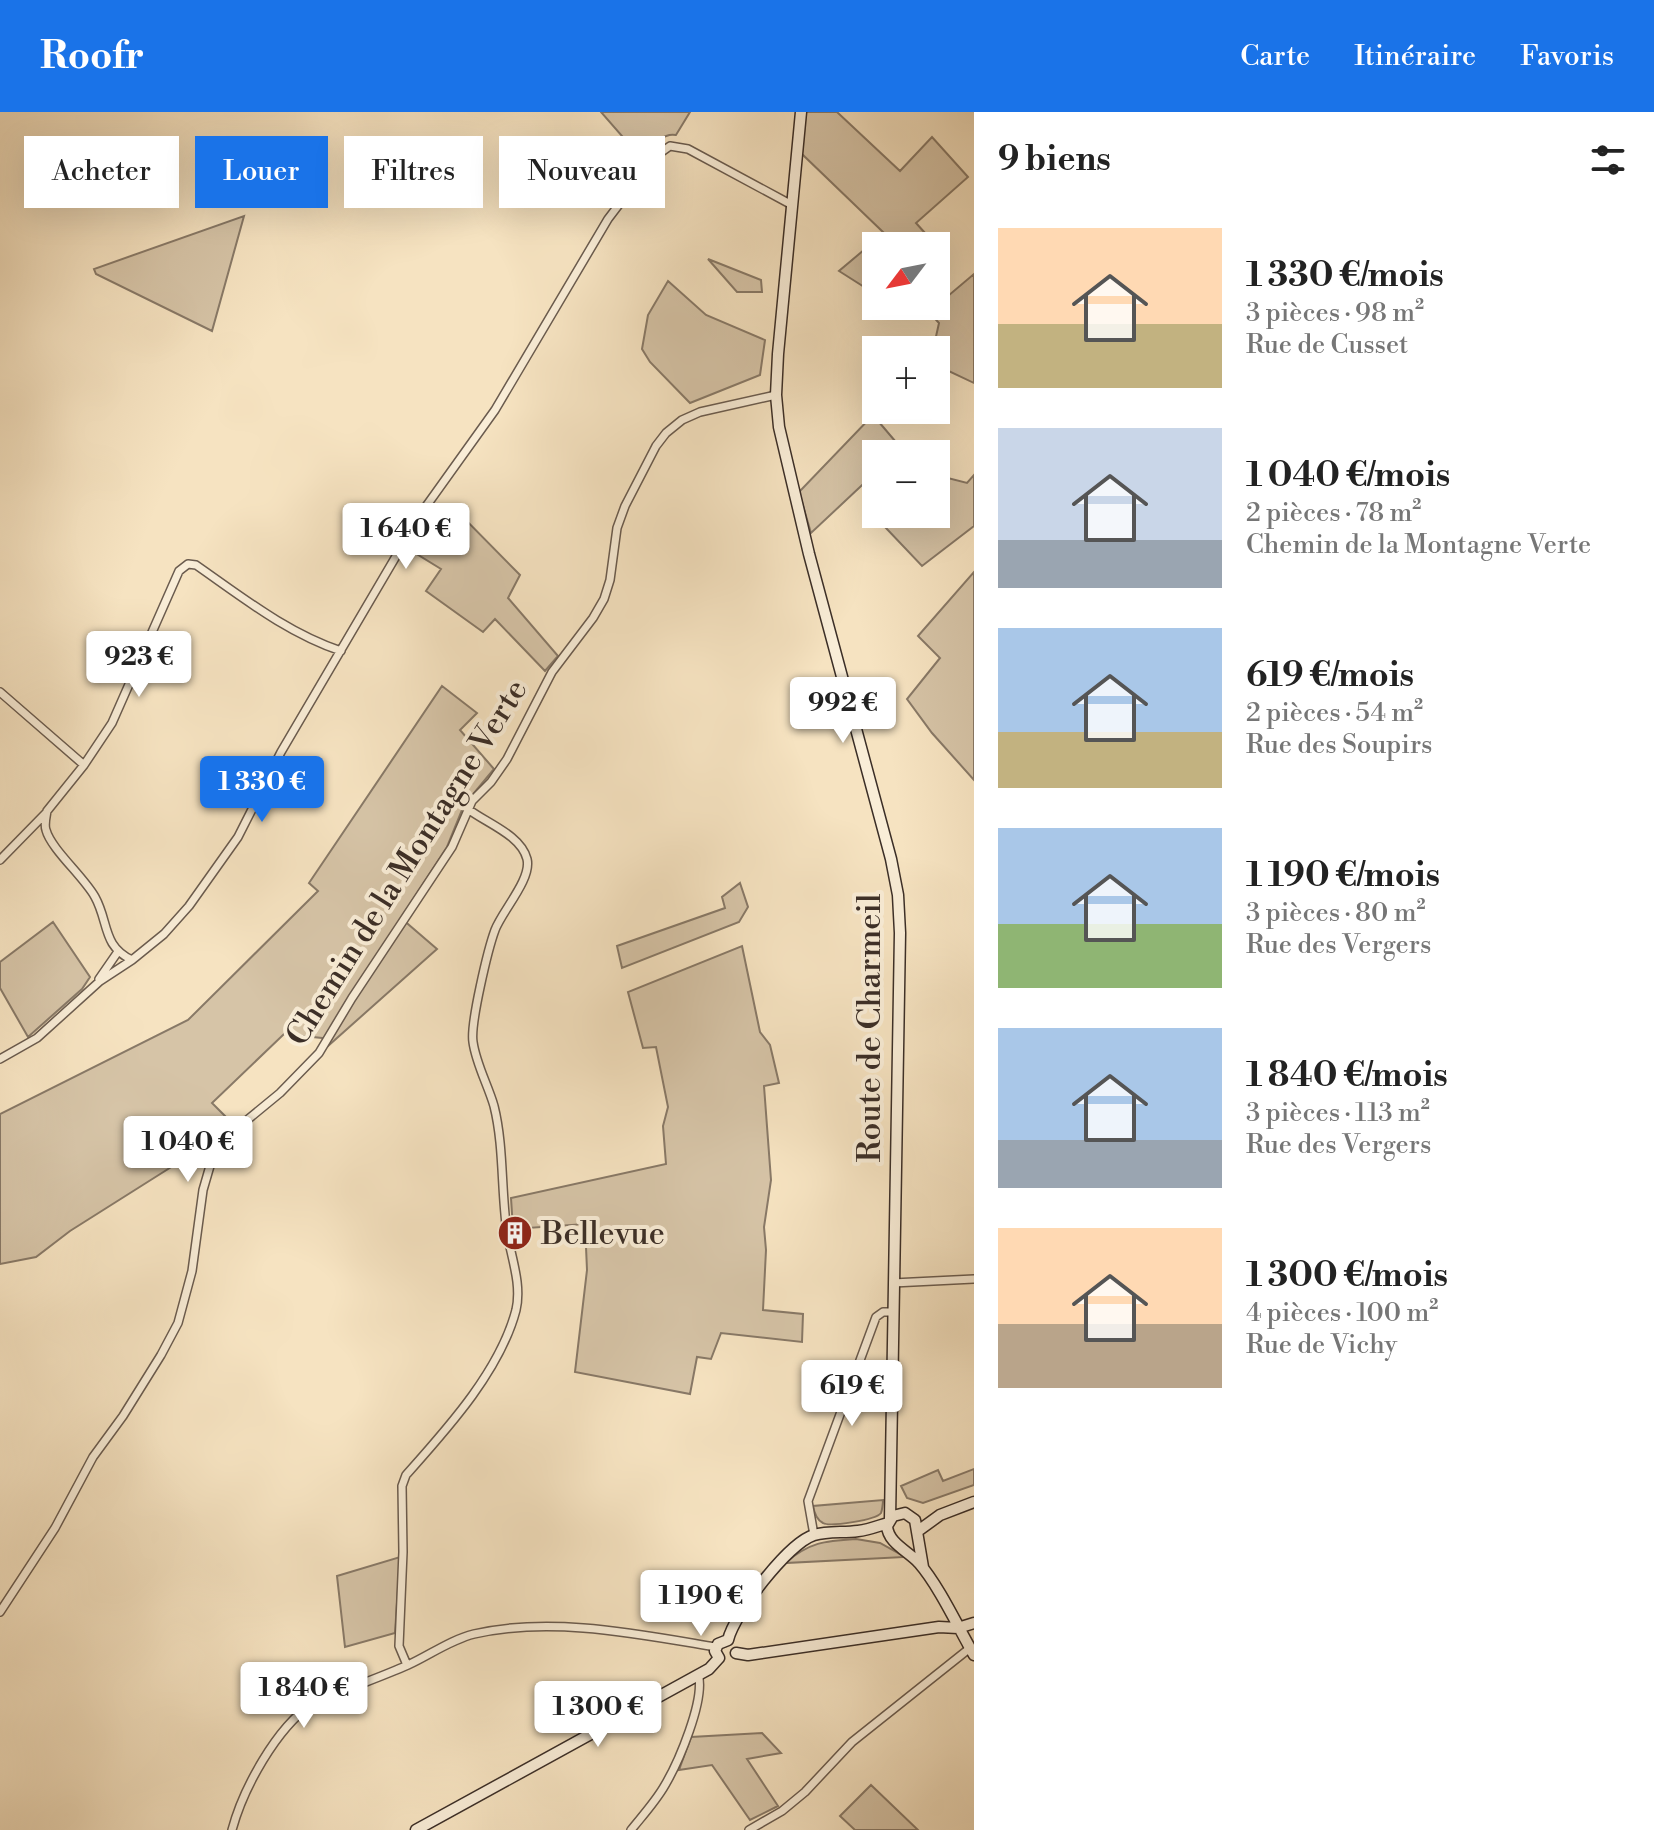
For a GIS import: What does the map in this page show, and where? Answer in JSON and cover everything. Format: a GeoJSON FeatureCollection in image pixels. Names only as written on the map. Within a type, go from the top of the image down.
{"type":"FeatureCollection","features":[{"type":"Feature","properties":{"kind":"main road","name":"Route de Charmeil"},"geometry":{"type":"LineString","coordinates":[[801,112],[776,395],[785,459],[883,825],[898,895],[889,1521]]}},
{"type":"Feature","properties":{"kind":"main road","name":"Route de Charmeil"},"geometry":{"type":"LineString","coordinates":[[890,1479],[908,1515]]}},
{"type":"Feature","properties":{"kind":"main road"},"geometry":{"type":"LineString","coordinates":[[861,1531],[908,1543],[940,1515],[974,1502]]}},
{"type":"Feature","properties":{"kind":"main road"},"geometry":{"type":"LineString","coordinates":[[728,1640],[736,1621],[783,1556],[794,1546],[814,1535],[861,1531],[889,1521],[896,1514],[940,1515]]}},
{"type":"Feature","properties":{"kind":"main road"},"geometry":{"type":"LineString","coordinates":[[908,1515],[917,1523],[923,1567]]}},
{"type":"Feature","properties":{"kind":"main road"},"geometry":{"type":"LineString","coordinates":[[889,1521],[887,1531],[923,1567],[972,1652]]}},
{"type":"Feature","properties":{"kind":"main road"},"geometry":{"type":"LineString","coordinates":[[718,1653],[727,1660],[736,1653],[748,1655],[935,1627],[958,1628],[974,1623]]}},
{"type":"Feature","properties":{"kind":"main road"},"geometry":{"type":"LineString","coordinates":[[416,1830],[698,1674],[718,1653],[721,1641],[728,1640],[735,1645],[736,1653]]}},
{"type":"Feature","properties":{"kind":"street"},"geometry":{"type":"LineString","coordinates":[[0,1059],[37,1038],[100,981],[132,960],[172,924],[226,856],[281,752],[422,512],[495,410],[608,219],[663,150],[678,146],[688,149],[792,205]]}},
{"type":"Feature","properties":{"kind":"street","name":"Chemin de la Montagne Verte"},"geometry":{"type":"LineString","coordinates":[[0,1612],[55,1528],[93,1457],[123,1416],[178,1323],[192,1271],[203,1190],[218,1147],[280,1093],[319,1053],[452,847],[468,809],[507,759],[552,672],[604,599],[610,580],[617,528],[656,446],[682,420],[700,412],[776,395]]}},
{"type":"Feature","properties":{"kind":"street"},"geometry":{"type":"LineString","coordinates":[[0,860],[47,811],[84,765],[112,723],[182,566],[196,565],[285,627],[341,651]]}},
{"type":"Feature","properties":{"kind":"street"},"geometry":{"type":"LineString","coordinates":[[0,692],[84,765]]}},
{"type":"Feature","properties":{"kind":"street"},"geometry":{"type":"LineString","coordinates":[[407,1665],[399,1646],[402,1486],[406,1475],[462,1409],[498,1355],[517,1306],[518,1287],[507,1232],[494,1106],[472,1041],[474,1015],[495,929],[526,873],[527,859],[511,837],[468,809]]}},
{"type":"Feature","properties":{"kind":"street"},"geometry":{"type":"LineString","coordinates":[[47,811],[45,830],[97,899],[107,933],[117,953],[132,960]]}},
{"type":"Feature","properties":{"kind":"street"},"geometry":{"type":"LineString","coordinates":[[28,830],[45,830]]}},
{"type":"Feature","properties":{"kind":"street"},"geometry":{"type":"LineString","coordinates":[[100,981],[99,978],[117,953]]}},
{"type":"Feature","properties":{"kind":"street"},"geometry":{"type":"LineString","coordinates":[[893,1283],[974,1279]]}},
{"type":"Feature","properties":{"kind":"street"},"geometry":{"type":"LineString","coordinates":[[814,1535],[808,1501],[876,1317],[883,1312],[893,1312]]}},
{"type":"Feature","properties":{"kind":"street"},"geometry":{"type":"LineString","coordinates":[[232,1830],[237,1810],[257,1772],[300,1712],[328,1696],[407,1665],[470,1635],[519,1628],[594,1630],[718,1653]]}},
{"type":"Feature","properties":{"kind":"street"},"geometry":{"type":"LineString","coordinates":[[749,1830],[782,1811],[805,1792],[852,1742],[887,1717],[936,1673],[972,1652]]}},
{"type":"Feature","properties":{"kind":"street"},"geometry":{"type":"LineString","coordinates":[[631,1830],[659,1795],[677,1762],[700,1694],[698,1674]]}},
{"type":"Feature","properties":{"kind":"shaded area"},"geometry":{"type":"Polygon","coordinates":[[[601,112],[690,112],[676,135],[622,136],[601,112]]]}},
{"type":"Feature","properties":{"kind":"shaded area"},"geometry":{"type":"Polygon","coordinates":[[[806,112],[837,112],[900,171],[932,137],[968,177],[916,223],[924,232],[883,232],[802,154],[806,112]]]}},
{"type":"Feature","properties":{"kind":"shaded area"},"geometry":{"type":"Polygon","coordinates":[[[244,216],[212,331],[96,274],[94,269],[244,216]]]}},
{"type":"Feature","properties":{"kind":"shaded area"},"geometry":{"type":"Polygon","coordinates":[[[862,252],[862,286],[839,271],[862,252]]]}},
{"type":"Feature","properties":{"kind":"shaded area"},"geometry":{"type":"Polygon","coordinates":[[[708,259],[761,280],[762,292],[737,292],[708,259]]]}},
{"type":"Feature","properties":{"kind":"shaded area"},"geometry":{"type":"Polygon","coordinates":[[[974,274],[974,383],[950,372],[950,336],[936,336],[939,323],[936,320],[950,320],[950,294],[974,274]]]}},
{"type":"Feature","properties":{"kind":"shaded area"},"geometry":{"type":"Polygon","coordinates":[[[668,281],[706,315],[765,340],[760,375],[690,403],[650,362],[642,349],[648,315],[668,281]]]}},
{"type":"Feature","properties":{"kind":"shaded area"},"geometry":{"type":"Polygon","coordinates":[[[864,424],[881,424],[894,440],[862,440],[862,485],[811,533],[799,492],[864,424]]]}},
{"type":"Feature","properties":{"kind":"shaded area"},"geometry":{"type":"Polygon","coordinates":[[[974,475],[974,526],[922,566],[886,528],[950,528],[950,479],[967,483],[974,475]]]}},
{"type":"Feature","properties":{"kind":"shaded area"},"geometry":{"type":"Polygon","coordinates":[[[451,505],[520,575],[508,598],[558,656],[545,671],[495,619],[483,632],[426,591],[441,569],[407,548],[451,505]]]}},
{"type":"Feature","properties":{"kind":"shaded area"},"geometry":{"type":"Polygon","coordinates":[[[974,572],[974,780],[932,733],[907,699],[940,658],[918,636],[974,572]]]}},
{"type":"Feature","properties":{"kind":"shaded area"},"geometry":{"type":"Polygon","coordinates":[[[442,686],[477,713],[460,730],[494,769],[464,805],[447,847],[401,918],[437,949],[328,1046],[322,1038],[284,1034],[212,1103],[234,1125],[214,1140],[70,1231],[36,1257],[0,1264],[0,1114],[188,1020],[318,891],[309,883],[442,686]]]}},
{"type":"Feature","properties":{"kind":"shaded area"},"geometry":{"type":"Polygon","coordinates":[[[740,883],[748,907],[739,922],[622,968],[617,946],[725,908],[722,897],[740,883]]]}},
{"type":"Feature","properties":{"kind":"shaded area"},"geometry":{"type":"Polygon","coordinates":[[[53,922],[90,977],[82,989],[28,1037],[0,988],[0,962],[53,922]]]}},
{"type":"Feature","properties":{"kind":"shaded area"},"geometry":{"type":"Polygon","coordinates":[[[742,946],[760,1032],[770,1045],[779,1083],[764,1086],[771,1180],[764,1227],[763,1310],[803,1314],[802,1342],[721,1333],[711,1359],[697,1357],[690,1394],[575,1372],[587,1270],[585,1224],[513,1229],[511,1198],[666,1164],[663,1126],[668,1107],[656,1047],[643,1048],[628,992],[742,946]]]}},
{"type":"Feature","properties":{"kind":"shaded area"},"geometry":{"type":"Polygon","coordinates":[[[974,1469],[974,1485],[923,1503],[907,1498],[901,1486],[938,1470],[943,1481],[974,1469]]]}},
{"type":"Feature","properties":{"kind":"shaded area"},"geometry":{"type":"Polygon","coordinates":[[[883,1500],[877,1516],[843,1523],[823,1523],[816,1516],[813,1506],[883,1500]]]}},
{"type":"Feature","properties":{"kind":"shaded area"},"geometry":{"type":"Polygon","coordinates":[[[856,1539],[880,1543],[905,1557],[785,1563],[818,1544],[856,1539]]]}},
{"type":"Feature","properties":{"kind":"shaded area"},"geometry":{"type":"Polygon","coordinates":[[[400,1557],[395,1633],[345,1647],[337,1576],[400,1557]]]}},
{"type":"Feature","properties":{"kind":"shaded area"},"geometry":{"type":"Polygon","coordinates":[[[762,1733],[781,1753],[747,1759],[778,1806],[750,1820],[712,1765],[679,1770],[691,1737],[762,1733]]]}},
{"type":"Feature","properties":{"kind":"shaded area"},"geometry":{"type":"Polygon","coordinates":[[[871,1785],[918,1830],[855,1830],[840,1816],[871,1785]]]}},
{"type":"Feature","properties":{"kind":"place","name":"Bellevue"},"geometry":{"type":"Point","coordinates":[515,1233]}}]}
